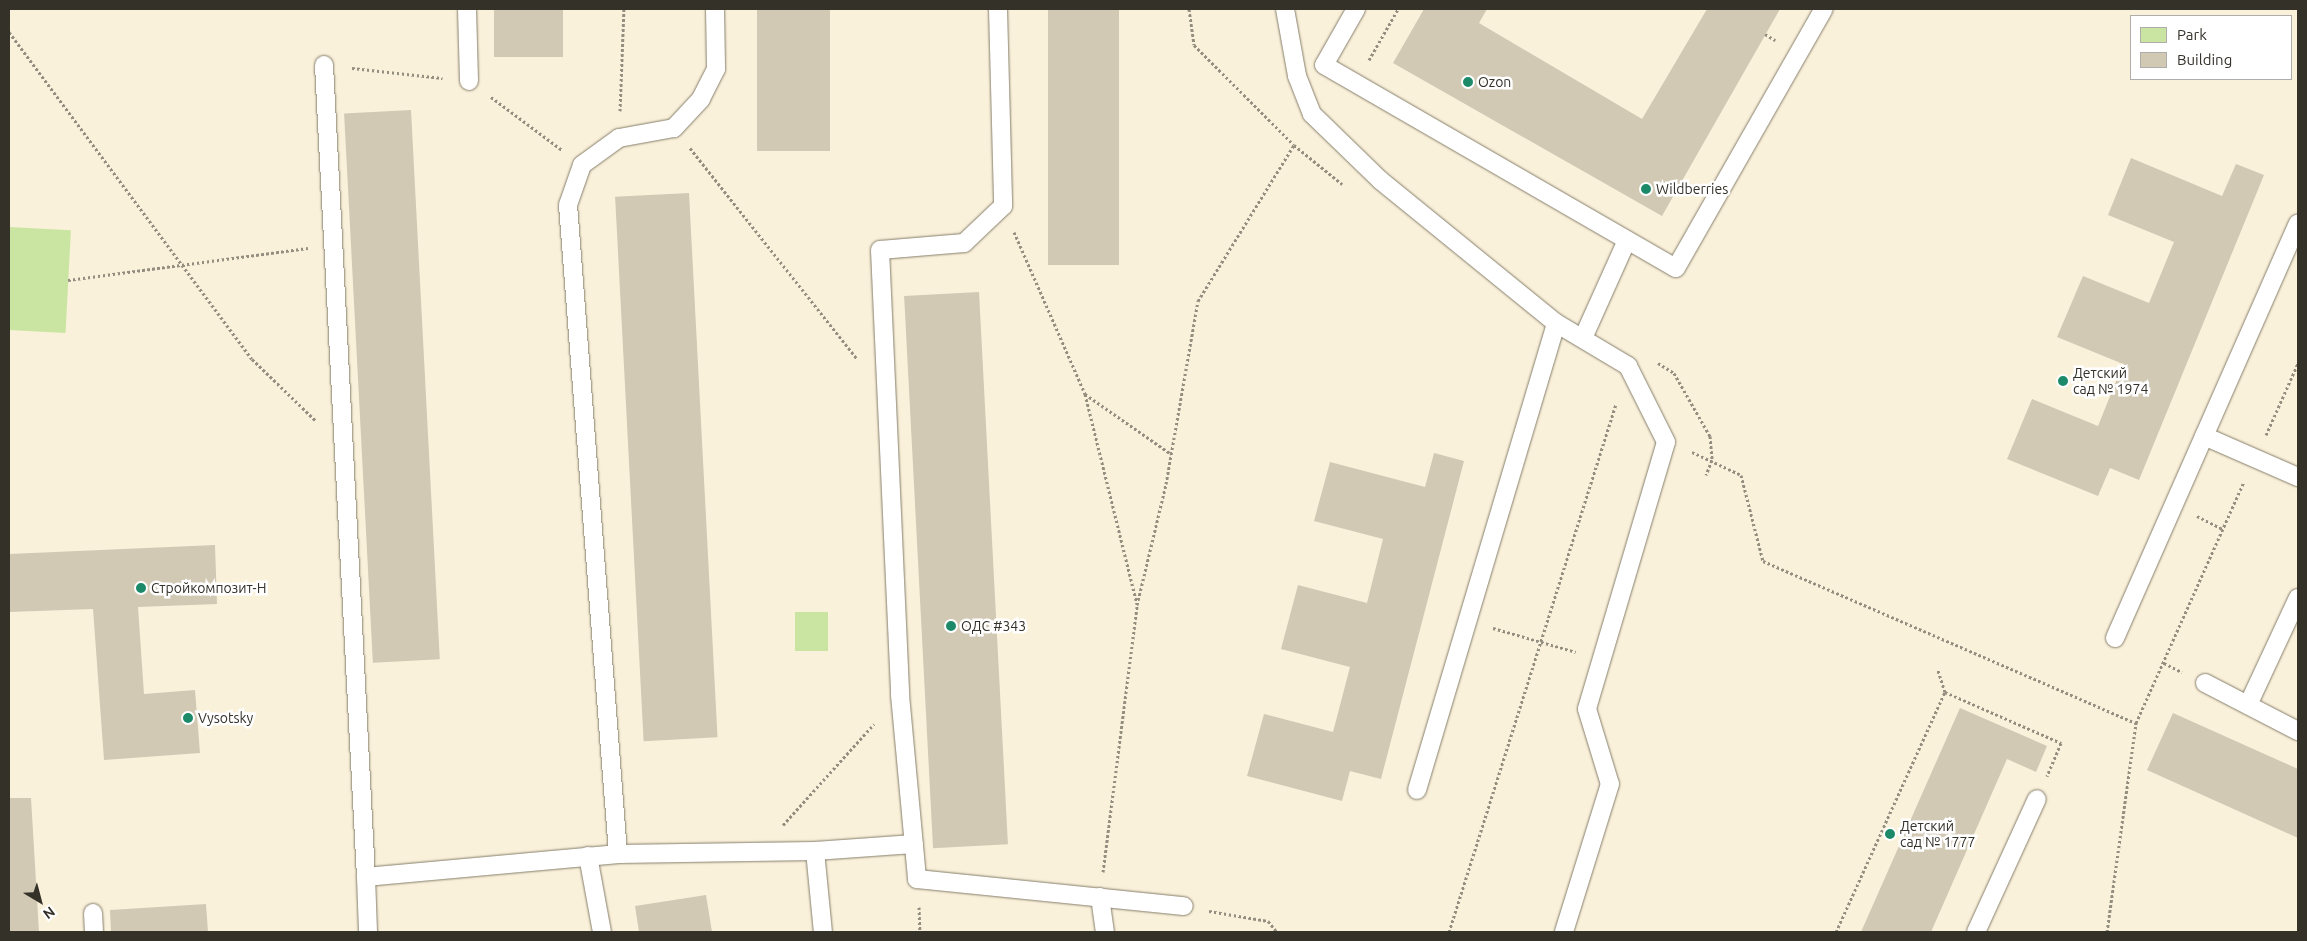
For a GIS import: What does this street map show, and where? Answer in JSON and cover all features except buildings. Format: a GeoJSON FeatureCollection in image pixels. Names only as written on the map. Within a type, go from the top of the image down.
{"type":"FeatureCollection","features":[{"type":"Feature","properties":{"kind":"lane"},"geometry":{"type":"LineString","coordinates":[[466,9],[469,81]]}},
{"type":"Feature","properties":{"kind":"lane"},"geometry":{"type":"LineString","coordinates":[[618,854],[568,206],[582,166],[619,138],[674,128],[701,99],[716,69],[715,9]]}},
{"type":"Feature","properties":{"kind":"lane"},"geometry":{"type":"LineString","coordinates":[[998,9],[1003,206],[964,243],[880,250],[884,394],[900,695],[917,879],[1184,906]]}},
{"type":"Feature","properties":{"kind":"lane"},"geometry":{"type":"LineString","coordinates":[[1286,9],[1297,76],[1312,114],[1380,180],[1556,323],[1628,366],[1666,442],[1600,659],[1587,709],[1610,784],[1564,932]]}},
{"type":"Feature","properties":{"kind":"lane"},"geometry":{"type":"LineString","coordinates":[[1356,9],[1324,65],[1676,268],[1824,9]]}},
{"type":"Feature","properties":{"kind":"lane"},"geometry":{"type":"LineString","coordinates":[[324,65],[368,932]]}},
{"type":"Feature","properties":{"kind":"lane"},"geometry":{"type":"LineString","coordinates":[[2115,638],[2298,224]]}},
{"type":"Feature","properties":{"kind":"lane"},"geometry":{"type":"LineString","coordinates":[[1584,338],[1627,240]]}},
{"type":"Feature","properties":{"kind":"lane"},"geometry":{"type":"LineString","coordinates":[[1417,790],[1556,323]]}},
{"type":"Feature","properties":{"kind":"lane"},"geometry":{"type":"LineString","coordinates":[[2204,436],[2256,457],[2298,477]]}},
{"type":"Feature","properties":{"kind":"lane"},"geometry":{"type":"LineString","coordinates":[[2248,705],[2298,598]]}},
{"type":"Feature","properties":{"kind":"lane"},"geometry":{"type":"LineString","coordinates":[[2206,683],[2298,731]]}},
{"type":"Feature","properties":{"kind":"lane"},"geometry":{"type":"LineString","coordinates":[[1977,932],[2037,799]]}},
{"type":"Feature","properties":{"kind":"lane"},"geometry":{"type":"LineString","coordinates":[[366,877],[618,854],[815,851],[914,844]]}},
{"type":"Feature","properties":{"kind":"lane"},"geometry":{"type":"LineString","coordinates":[[815,851],[823,932]]}},
{"type":"Feature","properties":{"kind":"lane"},"geometry":{"type":"LineString","coordinates":[[588,856],[602,932]]}},
{"type":"Feature","properties":{"kind":"lane"},"geometry":{"type":"LineString","coordinates":[[1100,897],[1105,932]]}},
{"type":"Feature","properties":{"kind":"lane"},"geometry":{"type":"LineString","coordinates":[[93,913],[94,932]]}},
{"type":"Feature","properties":{"kind":"path"},"geometry":{"type":"LineString","coordinates":[[619,138],[624,9]]}},
{"type":"Feature","properties":{"kind":"path"},"geometry":{"type":"LineString","coordinates":[[9,32],[252,359],[344,449]]}},
{"type":"Feature","properties":{"kind":"path"},"geometry":{"type":"LineString","coordinates":[[1766,34],[1778,41]]}},
{"type":"Feature","properties":{"kind":"path"},"geometry":{"type":"LineString","coordinates":[[674,128],[884,394]]}},
{"type":"Feature","properties":{"kind":"path"},"geometry":{"type":"LineString","coordinates":[[1100,897],[1137,605],[1171,454],[1198,301],[1294,145]]}},
{"type":"Feature","properties":{"kind":"path"},"geometry":{"type":"LineString","coordinates":[[1003,206],[1085,394],[1137,605]]}},
{"type":"Feature","properties":{"kind":"path"},"geometry":{"type":"LineString","coordinates":[[68,280],[333,245]]}},
{"type":"Feature","properties":{"kind":"path"},"geometry":{"type":"LineString","coordinates":[[2107,932],[2136,723],[2298,363]]}},
{"type":"Feature","properties":{"kind":"path"},"geometry":{"type":"LineString","coordinates":[[1449,932],[1538,641],[1628,366]]}},
{"type":"Feature","properties":{"kind":"path"},"geometry":{"type":"LineString","coordinates":[[1085,394],[1171,454]]}},
{"type":"Feature","properties":{"kind":"path"},"geometry":{"type":"LineString","coordinates":[[1666,442],[1741,475],[1763,561],[2136,723]]}},
{"type":"Feature","properties":{"kind":"path"},"geometry":{"type":"LineString","coordinates":[[2205,520],[2222,529]]}},
{"type":"Feature","properties":{"kind":"path"},"geometry":{"type":"LineString","coordinates":[[1467,620],[1600,659]]}},
{"type":"Feature","properties":{"kind":"path"},"geometry":{"type":"LineString","coordinates":[[1836,932],[1945,692],[1938,670]]}},
{"type":"Feature","properties":{"kind":"path"},"geometry":{"type":"LineString","coordinates":[[1945,692],[2061,743],[2037,799]]}},
{"type":"Feature","properties":{"kind":"path"},"geometry":{"type":"LineString","coordinates":[[758,852],[900,695]]}},
{"type":"Feature","properties":{"kind":"path"},"geometry":{"type":"LineString","coordinates":[[1184,906],[1268,921],[1277,932]]}},
{"type":"Feature","properties":{"kind":"green space"},"geometry":{"type":"Polygon","coordinates":[[[9,227],[71,230],[66,333],[9,330],[9,227]]]}},
{"type":"Feature","properties":{"kind":"green space"},"geometry":{"type":"Polygon","coordinates":[[[795,612],[828,612],[828,651],[795,651],[795,612]]]}},
{"type":"Feature","properties":{"kind":"place","name":"Ozon"},"geometry":{"type":"Point","coordinates":[1468,82]}},
{"type":"Feature","properties":{"kind":"place","name":"Wildberries"},"geometry":{"type":"Point","coordinates":[1646,189]}},
{"type":"Feature","properties":{"kind":"place","name":"Детский сад № 1974"},"geometry":{"type":"Point","coordinates":[2063,381]}},
{"type":"Feature","properties":{"kind":"place","name":"Стройкомпозит-Н"},"geometry":{"type":"Point","coordinates":[141,588]}},
{"type":"Feature","properties":{"kind":"place","name":"ОДС #343"},"geometry":{"type":"Point","coordinates":[951,626]}},
{"type":"Feature","properties":{"kind":"place","name":"Vysotsky"},"geometry":{"type":"Point","coordinates":[188,718]}},
{"type":"Feature","properties":{"kind":"place","name":"Детский сад № 1777"},"geometry":{"type":"Point","coordinates":[1890,834]}}]}
